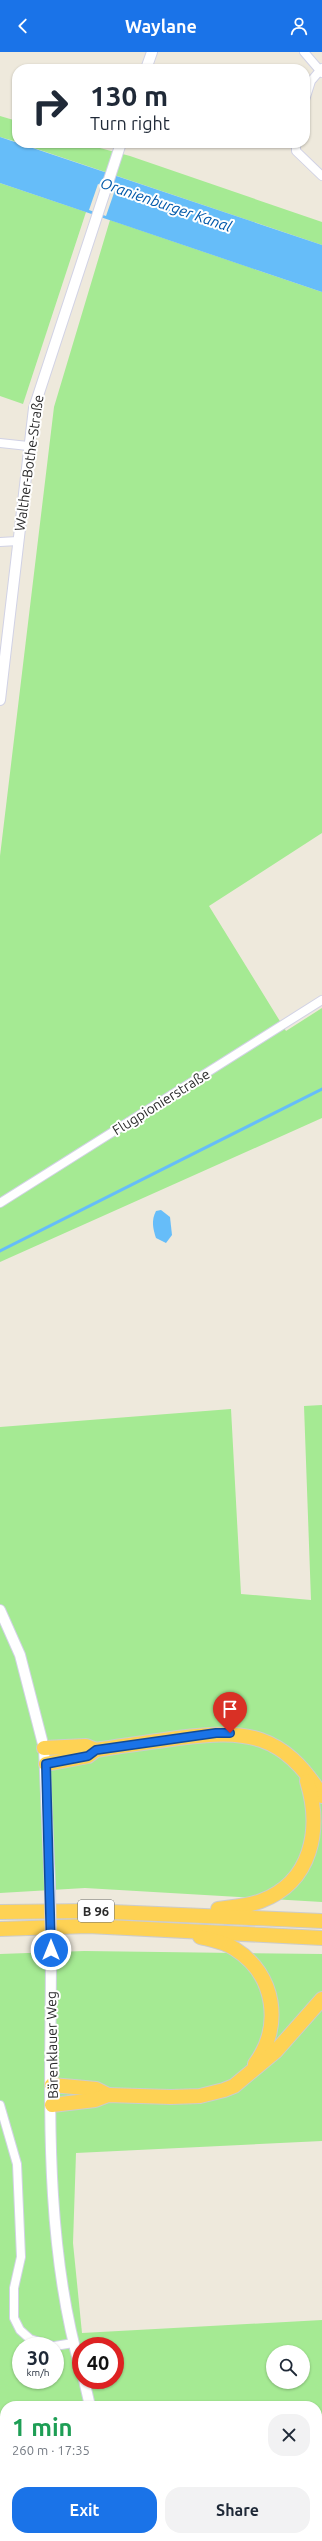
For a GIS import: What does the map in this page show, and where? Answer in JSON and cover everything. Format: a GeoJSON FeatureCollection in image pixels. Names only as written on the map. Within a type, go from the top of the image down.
{"type":"FeatureCollection","features":[{"type":"Feature","properties":{"kind":"highway"},"geometry":{"type":"LineString","coordinates":[[46,1764],[88,1756],[96,1750],[216,1733],[244,1734],[263,1740],[285,1752],[322,1796]]}},
{"type":"Feature","properties":{"kind":"highway"},"geometry":{"type":"LineString","coordinates":[[44,1748],[86,1746],[96,1750]]}},
{"type":"Feature","properties":{"kind":"highway"},"geometry":{"type":"LineString","coordinates":[[192,1914],[261,1901],[284,1888],[298,1873],[309,1855],[315,1835],[312,1795],[304,1773]]}},
{"type":"Feature","properties":{"kind":"highway","name":"B 96"},"geometry":{"type":"LineString","coordinates":[[0,1912],[89,1911],[192,1914],[322,1921]]}},
{"type":"Feature","properties":{"kind":"highway","name":"B 96"},"geometry":{"type":"LineString","coordinates":[[0,1928],[88,1926],[171,1929],[322,1938]]}},
{"type":"Feature","properties":{"kind":"highway"},"geometry":{"type":"LineString","coordinates":[[171,1929],[219,1942],[236,1949],[254,1964],[267,1986],[273,2007],[271,2034],[259,2058],[246,2076]]}},
{"type":"Feature","properties":{"kind":"highway"},"geometry":{"type":"LineString","coordinates":[[52,2105],[95,2100],[108,2095],[200,2096],[229,2088],[276,2051],[322,1999]]}},
{"type":"Feature","properties":{"kind":"highway"},"geometry":{"type":"LineString","coordinates":[[52,2085],[96,2089],[108,2095]]}},
{"type":"Feature","properties":{"kind":"street"},"geometry":{"type":"LineString","coordinates":[[148,64],[152,52]]}},
{"type":"Feature","properties":{"kind":"street"},"geometry":{"type":"LineString","coordinates":[[304,52],[321,71],[311,80],[310,83]]}},
{"type":"Feature","properties":{"kind":"street","name":"Walther-Bothe-Straße"},"geometry":{"type":"LineString","coordinates":[[0,700],[28,446],[39,391],[119,148]]}},
{"type":"Feature","properties":{"kind":"street"},"geometry":{"type":"LineString","coordinates":[[296,148],[296,151],[322,176]]}},
{"type":"Feature","properties":{"kind":"street"},"geometry":{"type":"LineString","coordinates":[[0,443],[28,446]]}},
{"type":"Feature","properties":{"kind":"street"},"geometry":{"type":"LineString","coordinates":[[0,542],[18,541]]}},
{"type":"Feature","properties":{"kind":"street","name":"Flugpionierstraße"},"geometry":{"type":"LineString","coordinates":[[0,1203],[322,1000]]}},
{"type":"Feature","properties":{"kind":"street","name":"Bärenklauer Weg"},"geometry":{"type":"LineString","coordinates":[[0,1610],[20,1655],[44,1748],[46,1764],[50,1886],[53,2186],[59,2266],[72,2338]]}},
{"type":"Feature","properties":{"kind":"street"},"geometry":{"type":"LineString","coordinates":[[0,2105],[17,2164],[21,2257],[14,2288],[14,2318],[20,2330],[29,2337]]}},
{"type":"Feature","properties":{"kind":"street"},"geometry":{"type":"LineString","coordinates":[[86,2389],[89,2401]]}},
{"type":"Feature","properties":{"kind":"green space"},"geometry":{"type":"Polygon","coordinates":[[[0,116],[12,120],[12,141],[0,137],[0,116]]]}},
{"type":"Feature","properties":{"kind":"green space"},"geometry":{"type":"Polygon","coordinates":[[[34,148],[100,148],[130,156],[322,222],[322,245],[34,148]]]}},
{"type":"Feature","properties":{"kind":"green space"},"geometry":{"type":"Polygon","coordinates":[[[0,183],[86,212],[23,404],[0,396],[0,183]]]}},
{"type":"Feature","properties":{"kind":"green space"},"geometry":{"type":"Polygon","coordinates":[[[110,220],[322,292],[322,833],[209,906],[286,1031],[322,1008],[322,1118],[0,1262],[0,856],[54,407],[110,220]]]}},
{"type":"Feature","properties":{"kind":"green space"},"geometry":{"type":"Polygon","coordinates":[[[322,1405],[322,1902],[85,1888],[0,1893],[0,1427],[231,1409],[241,1594],[311,1600],[304,1406],[322,1405]]]}},
{"type":"Feature","properties":{"kind":"green space"},"geometry":{"type":"Polygon","coordinates":[[[84,1951],[322,1954],[322,2141],[76,2153],[73,2243],[82,2333],[322,2320],[322,2401],[0,2401],[0,1954],[84,1951]]]}},
{"type":"Feature","properties":{"kind":"water","name":"Oranienburger Kanal"},"geometry":{"type":"Polygon","coordinates":[[[0,137],[12,141],[12,148],[33,148],[322,245],[322,292],[0,183],[0,137]]]}},
{"type":"Feature","properties":{"kind":"water"},"geometry":{"type":"Polygon","coordinates":[[[161,1210],[170,1217],[172,1235],[166,1243],[156,1238],[153,1228],[154,1214],[156,1211],[161,1210]]]}},
{"type":"Feature","properties":{"kind":"pier"},"geometry":{"type":"Polygon","coordinates":[[[98,184],[115,190],[106,216],[89,210],[98,184]]]}},
{"type":"Feature","properties":{"kind":"waterway"},"geometry":{"type":"LineString","coordinates":[[0,1251],[322,1089]]}},
{"type":"Feature","properties":{"kind":"route"},"geometry":{"type":"LineString","coordinates":[[51,1950],[46,1764],[88,1756],[96,1750],[216,1733],[230,1733]]}}]}
